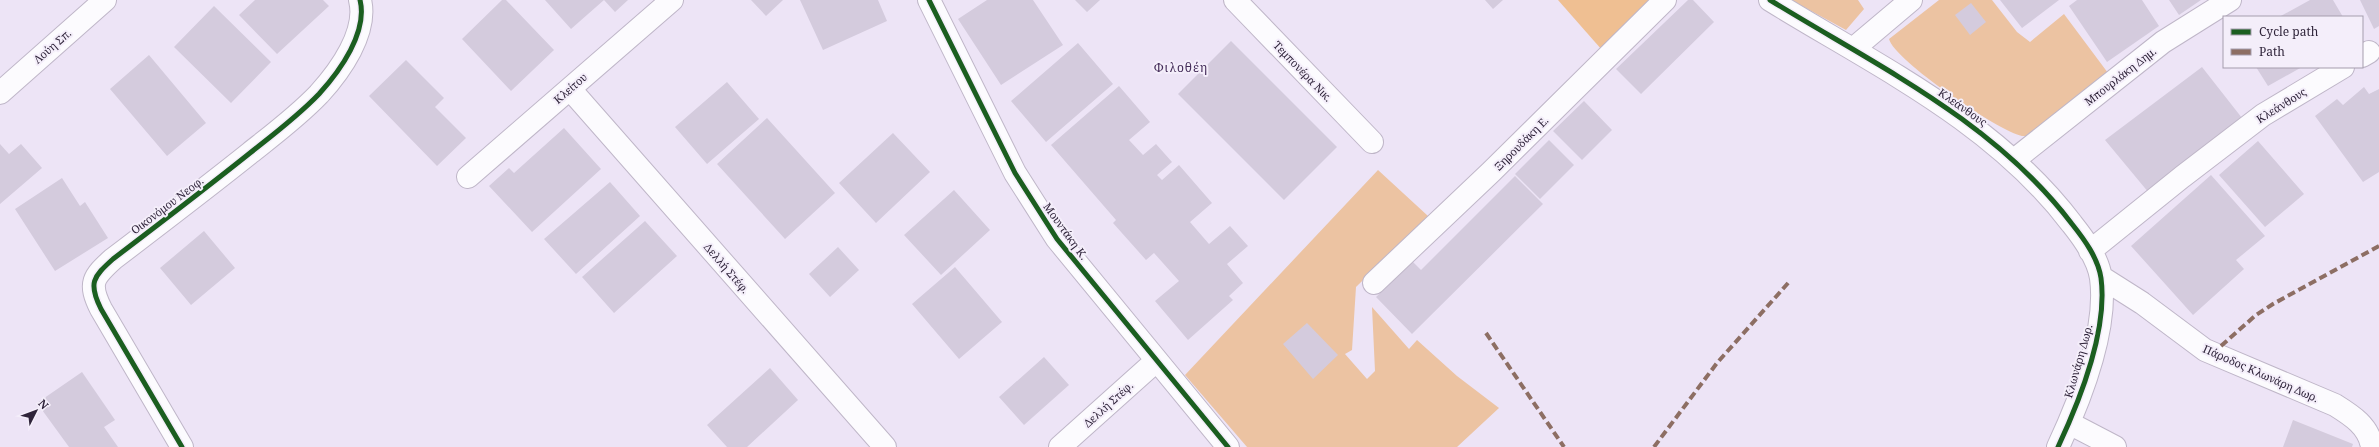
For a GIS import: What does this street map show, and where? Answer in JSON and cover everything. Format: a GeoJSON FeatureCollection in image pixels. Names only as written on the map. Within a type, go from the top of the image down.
{"type":"FeatureCollection","features":[{"type":"Feature","properties":{"kind":"street","name":"Λούη Σπ."},"geometry":{"type":"LineString","coordinates":[[0,93],[105,0]]}},
{"type":"Feature","properties":{"kind":"street","name":"Οικονόμου Νεοφ."},"geometry":{"type":"LineString","coordinates":[[182,447],[94,296],[94,279],[101,269],[113,259],[289,122],[319,94],[344,59],[358,31],[362,12],[360,0]]}},
{"type":"Feature","properties":{"kind":"street","name":"Κλείτου"},"geometry":{"type":"LineString","coordinates":[[468,177],[672,0]]}},
{"type":"Feature","properties":{"kind":"street","name":"Μουντάκη Κ."},"geometry":{"type":"LineString","coordinates":[[929,0],[1015,173],[1057,239],[1228,447]]}},
{"type":"Feature","properties":{"kind":"street","name":"Τεμπονέρα Νικ."},"geometry":{"type":"LineString","coordinates":[[1235,0],[1372,142]]}},
{"type":"Feature","properties":{"kind":"street","name":"Ξηρουδάκη Ε."},"geometry":{"type":"LineString","coordinates":[[1374,284],[1491,172],[1665,0]]}},
{"type":"Feature","properties":{"kind":"street","name":"Κλεάνθους"},"geometry":{"type":"LineString","coordinates":[[1770,0],[1854,49],[1949,110],[1996,143],[2056,204],[2090,251],[2101,277]]}},
{"type":"Feature","properties":{"kind":"street"},"geometry":{"type":"LineString","coordinates":[[1854,49],[1911,0]]}},
{"type":"Feature","properties":{"kind":"street","name":"Μπουρλάκη Δημ."},"geometry":{"type":"LineString","coordinates":[[2014,160],[2163,42],[2230,0]]}},
{"type":"Feature","properties":{"kind":"street","name":"Κλεάνθους"},"geometry":{"type":"LineString","coordinates":[[2090,251],[2188,172],[2263,115],[2341,68]]}},
{"type":"Feature","properties":{"kind":"street","name":"Δελλή Στέφ."},"geometry":{"type":"LineString","coordinates":[[570,88],[885,447]]}},
{"type":"Feature","properties":{"kind":"street","name":"Κλωνάρη Δωρ."},"geometry":{"type":"LineString","coordinates":[[2058,447],[2069,423],[2086,377],[2095,344],[2102,303],[2101,277]]}},
{"type":"Feature","properties":{"kind":"street","name":"Πάροδος Κλωνάρη Δωρ."},"geometry":{"type":"LineString","coordinates":[[2101,277],[2142,303],[2205,350],[2335,405],[2353,416],[2364,428],[2372,447]]}},
{"type":"Feature","properties":{"kind":"street","name":"Δελλή Στέφ."},"geometry":{"type":"LineString","coordinates":[[1060,447],[1156,361]]}},
{"type":"Feature","properties":{"kind":"street"},"geometry":{"type":"LineString","coordinates":[[2069,423],[2115,447]]}},
{"type":"Feature","properties":{"kind":"shaded area"},"geometry":{"type":"Polygon","coordinates":[[[1558,0],[1650,0],[1602,50],[1558,0]]]}},
{"type":"Feature","properties":{"kind":"shaded area"},"geometry":{"type":"Polygon","coordinates":[[[1791,0],[1858,0],[1864,9],[1846,30],[1791,0]]]}},
{"type":"Feature","properties":{"kind":"shaded area"},"geometry":{"type":"Polygon","coordinates":[[[1939,0],[1992,0],[2017,32],[2030,42],[2064,14],[2108,73],[2031,136],[2022,136],[2010,131],[1992,122],[1948,94],[1927,78],[1895,49],[1889,39],[1939,0]]]}},
{"type":"Feature","properties":{"kind":"shaded area"},"geometry":{"type":"Polygon","coordinates":[[[1378,170],[1428,216],[1356,287],[1352,350],[1345,354],[1367,379],[1375,371],[1372,307],[1409,349],[1417,340],[1457,376],[1499,408],[1457,447],[1247,447],[1185,375],[1378,170]]]}},
{"type":"Feature","properties":{"kind":"building"},"geometry":{"type":"Polygon","coordinates":[[[255,0],[323,0],[329,6],[277,54],[239,15],[255,0]]]}},
{"type":"Feature","properties":{"kind":"building"},"geometry":{"type":"Polygon","coordinates":[[[502,0],[506,0],[554,50],[511,91],[462,39],[502,0]]]}},
{"type":"Feature","properties":{"kind":"building"},"geometry":{"type":"Polygon","coordinates":[[[545,0],[604,0],[571,29],[545,0]]]}},
{"type":"Feature","properties":{"kind":"building"},"geometry":{"type":"Polygon","coordinates":[[[604,0],[628,0],[615,12],[604,0]]]}},
{"type":"Feature","properties":{"kind":"building"},"geometry":{"type":"Polygon","coordinates":[[[751,0],[783,0],[766,16],[751,0]]]}},
{"type":"Feature","properties":{"kind":"building"},"geometry":{"type":"Polygon","coordinates":[[[800,0],[878,0],[887,21],[823,50],[800,0]]]}},
{"type":"Feature","properties":{"kind":"building"},"geometry":{"type":"Polygon","coordinates":[[[987,0],[1033,0],[1063,45],[1001,85],[958,19],[987,0]]]}},
{"type":"Feature","properties":{"kind":"building"},"geometry":{"type":"Polygon","coordinates":[[[1075,0],[1100,0],[1087,12],[1075,0]]]}},
{"type":"Feature","properties":{"kind":"building"},"geometry":{"type":"Polygon","coordinates":[[[1485,0],[1503,0],[1493,9],[1485,0]]]}},
{"type":"Feature","properties":{"kind":"building"},"geometry":{"type":"Polygon","coordinates":[[[1688,0],[1693,0],[1714,22],[1641,94],[1616,69],[1688,0]]]}},
{"type":"Feature","properties":{"kind":"building"},"geometry":{"type":"Polygon","coordinates":[[[2000,0],[2059,0],[2022,28],[2000,0]]]}},
{"type":"Feature","properties":{"kind":"building"},"geometry":{"type":"Polygon","coordinates":[[[2077,0],[2142,0],[2159,26],[2107,62],[2069,6],[2077,0]]]}},
{"type":"Feature","properties":{"kind":"building"},"geometry":{"type":"Polygon","coordinates":[[[2169,0],[2201,0],[2179,15],[2169,0]]]}},
{"type":"Feature","properties":{"kind":"building"},"geometry":{"type":"Polygon","coordinates":[[[2310,0],[2333,0],[2342,16],[2281,16],[2310,0]]]}},
{"type":"Feature","properties":{"kind":"building"},"geometry":{"type":"Polygon","coordinates":[[[2360,0],[2379,0],[2379,26],[2374,29],[2360,0]]]}},
{"type":"Feature","properties":{"kind":"building"},"geometry":{"type":"Polygon","coordinates":[[[1971,3],[1986,22],[1970,35],[1955,15],[1971,3]]]}},
{"type":"Feature","properties":{"kind":"building"},"geometry":{"type":"Polygon","coordinates":[[[214,6],[271,62],[231,103],[174,47],[214,6]]]}},
{"type":"Feature","properties":{"kind":"building"},"geometry":{"type":"Polygon","coordinates":[[[1231,41],[1337,147],[1284,200],[1178,94],[1231,41]]]}},
{"type":"Feature","properties":{"kind":"building"},"geometry":{"type":"Polygon","coordinates":[[[1078,43],[1113,84],[1046,142],[1011,101],[1078,43]]]}},
{"type":"Feature","properties":{"kind":"building"},"geometry":{"type":"Polygon","coordinates":[[[149,55],[206,123],[167,156],[110,89],[149,55]]]}},
{"type":"Feature","properties":{"kind":"building"},"geometry":{"type":"Polygon","coordinates":[[[406,60],[444,98],[435,107],[466,138],[437,166],[369,96],[406,60]]]}},
{"type":"Feature","properties":{"kind":"building"},"geometry":{"type":"Polygon","coordinates":[[[2202,67],[2242,118],[2149,193],[2105,140],[2202,67]]]}},
{"type":"Feature","properties":{"kind":"building"},"geometry":{"type":"Polygon","coordinates":[[[2257,68],[2300,68],[2268,86],[2257,68]]]}},
{"type":"Feature","properties":{"kind":"building"},"geometry":{"type":"Polygon","coordinates":[[[727,82],[759,119],[707,164],[675,127],[727,82]]]}},
{"type":"Feature","properties":{"kind":"building"},"geometry":{"type":"Polygon","coordinates":[[[1119,86],[1150,122],[1129,140],[1143,155],[1156,144],[1172,162],[1157,175],[1162,180],[1179,165],[1212,203],[1190,222],[1209,244],[1230,226],[1248,246],[1227,264],[1243,283],[1229,296],[1233,300],[1188,340],[1155,301],[1179,281],[1154,253],[1146,260],[1113,223],[1116,220],[1051,145],[1119,86]]]}},
{"type":"Feature","properties":{"kind":"building"},"geometry":{"type":"Polygon","coordinates":[[[2364,87],[2369,94],[2379,89],[2379,172],[2363,182],[2315,116],[2337,99],[2343,105],[2364,87]]]}},
{"type":"Feature","properties":{"kind":"building"},"geometry":{"type":"Polygon","coordinates":[[[1584,101],[1612,130],[1582,160],[1553,131],[1584,101]]]}},
{"type":"Feature","properties":{"kind":"building"},"geometry":{"type":"Polygon","coordinates":[[[767,118],[835,193],[785,239],[717,164],[767,118]]]}},
{"type":"Feature","properties":{"kind":"building"},"geometry":{"type":"Polygon","coordinates":[[[564,128],[601,169],[532,232],[489,186],[509,168],[514,173],[564,128]]]}},
{"type":"Feature","properties":{"kind":"building"},"geometry":{"type":"Polygon","coordinates":[[[893,133],[930,172],[876,223],[839,183],[893,133]]]}},
{"type":"Feature","properties":{"kind":"building"},"geometry":{"type":"Polygon","coordinates":[[[1549,140],[1574,165],[1540,199],[1515,174],[1549,140]]]}},
{"type":"Feature","properties":{"kind":"building"},"geometry":{"type":"Polygon","coordinates":[[[2258,141],[2304,194],[2265,227],[2219,175],[2258,141]]]}},
{"type":"Feature","properties":{"kind":"building"},"geometry":{"type":"Polygon","coordinates":[[[0,144],[9,154],[21,144],[42,168],[0,204],[0,144]]]}},
{"type":"Feature","properties":{"kind":"building"},"geometry":{"type":"Polygon","coordinates":[[[2211,175],[2265,236],[2236,260],[2244,269],[2193,315],[2131,246],[2211,175]]]}},
{"type":"Feature","properties":{"kind":"building"},"geometry":{"type":"Polygon","coordinates":[[[1515,176],[1543,204],[1412,334],[1376,297],[1413,262],[1421,270],[1515,176]]]}},
{"type":"Feature","properties":{"kind":"building"},"geometry":{"type":"Polygon","coordinates":[[[62,178],[80,206],[85,202],[108,238],[55,271],[15,209],[62,178]]]}},
{"type":"Feature","properties":{"kind":"building"},"geometry":{"type":"Polygon","coordinates":[[[610,182],[640,216],[576,274],[544,239],[610,182]]]}},
{"type":"Feature","properties":{"kind":"building"},"geometry":{"type":"Polygon","coordinates":[[[954,190],[990,230],[941,275],[904,235],[954,190]]]}},
{"type":"Feature","properties":{"kind":"building"},"geometry":{"type":"Polygon","coordinates":[[[645,221],[677,256],[614,313],[582,277],[645,221]]]}},
{"type":"Feature","properties":{"kind":"building"},"geometry":{"type":"Polygon","coordinates":[[[204,231],[235,268],[191,305],[160,268],[204,231]]]}},
{"type":"Feature","properties":{"kind":"building"},"geometry":{"type":"Polygon","coordinates":[[[838,247],[859,270],[830,297],[809,274],[838,247]]]}},
{"type":"Feature","properties":{"kind":"building"},"geometry":{"type":"Polygon","coordinates":[[[955,267],[1002,322],[959,359],[912,304],[955,267]]]}},
{"type":"Feature","properties":{"kind":"building"},"geometry":{"type":"Polygon","coordinates":[[[1307,323],[1338,355],[1313,379],[1283,344],[1307,323]]]}},
{"type":"Feature","properties":{"kind":"building"},"geometry":{"type":"Polygon","coordinates":[[[1044,357],[1069,385],[1024,425],[999,397],[1044,357]]]}},
{"type":"Feature","properties":{"kind":"building"},"geometry":{"type":"Polygon","coordinates":[[[770,368],[798,400],[747,447],[727,447],[707,425],[770,368]]]}},
{"type":"Feature","properties":{"kind":"building"},"geometry":{"type":"Polygon","coordinates":[[[82,372],[115,420],[104,427],[118,447],[69,447],[37,403],[82,372]]]}},
{"type":"Feature","properties":{"kind":"building"},"geometry":{"type":"Polygon","coordinates":[[[2293,420],[2353,444],[2352,447],[2283,447],[2293,420]]]}},
{"type":"Feature","properties":{"kind":"marked path"},"geometry":{"type":"LineString","coordinates":[[2212,354],[2256,315],[2273,304],[2379,246]]}},
{"type":"Feature","properties":{"kind":"marked path"},"geometry":{"type":"LineString","coordinates":[[1654,447],[1717,363],[1789,282]]}},
{"type":"Feature","properties":{"kind":"marked path"},"geometry":{"type":"LineString","coordinates":[[1486,333],[1564,447]]}},
{"type":"Feature","properties":{"kind":"cycle path"},"geometry":{"type":"LineString","coordinates":[[182,447],[101,309],[95,293],[95,281],[101,271],[113,259],[277,132],[319,94],[343,63],[356,38],[360,25],[360,0]]}},
{"type":"Feature","properties":{"kind":"cycle path"},"geometry":{"type":"LineString","coordinates":[[929,0],[1015,173],[1057,239],[1228,447]]}},
{"type":"Feature","properties":{"kind":"cycle path"},"geometry":{"type":"LineString","coordinates":[[1770,0],[1892,73],[1932,98],[1970,125],[2007,155],[2041,188],[2086,242],[2097,263],[2101,278],[2102,298],[2100,320],[2096,342],[2083,387],[2058,447]]}},
{"type":"Feature","properties":{"kind":"district","name":"Φιλοθέη"},"geometry":{"type":"Point","coordinates":[1181,67]}}]}
